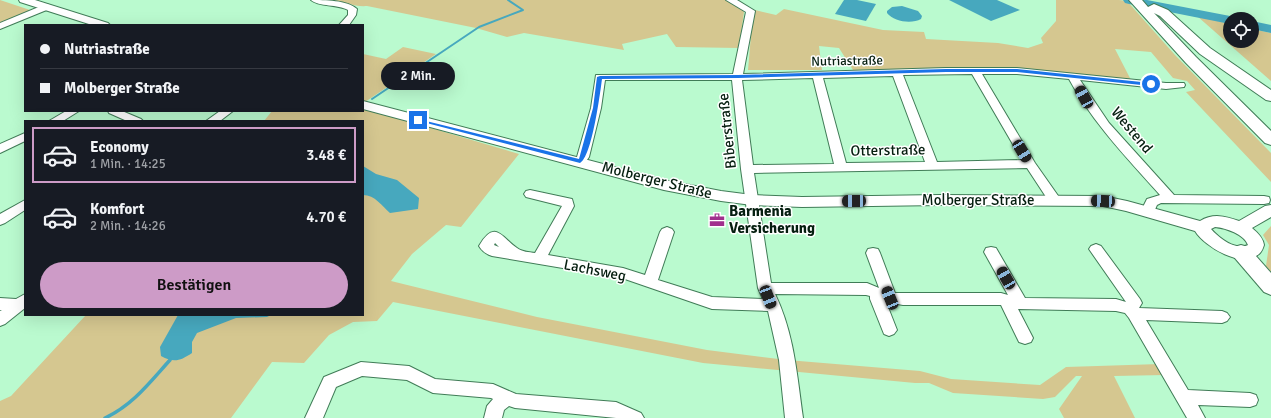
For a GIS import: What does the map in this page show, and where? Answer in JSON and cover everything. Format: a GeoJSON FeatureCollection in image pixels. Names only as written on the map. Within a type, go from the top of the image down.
{"type":"FeatureCollection","features":[{"type":"Feature","properties":{"kind":"highway"},"geometry":{"type":"LineString","coordinates":[[1144,4],[1164,13],[1205,51],[1271,97]]}},
{"type":"Feature","properties":{"kind":"highway"},"geometry":{"type":"LineString","coordinates":[[1144,4],[1271,125]]}},
{"type":"Feature","properties":{"kind":"highway"},"geometry":{"type":"LineString","coordinates":[[1144,4],[1191,60],[1271,140]]}},
{"type":"Feature","properties":{"kind":"highway"},"geometry":{"type":"LineString","coordinates":[[1241,252],[1271,287]]}},
{"type":"Feature","properties":{"kind":"main road"},"geometry":{"type":"LineString","coordinates":[[24,0],[101,24]]}},
{"type":"Feature","properties":{"kind":"main road","name":"Molberger Straße"},"geometry":{"type":"LineString","coordinates":[[364,105],[580,161],[664,185],[721,196],[752,200],[802,202],[1103,201],[1148,211],[1204,228]]}},
{"type":"Feature","properties":{"kind":"main road"},"geometry":{"type":"LineString","coordinates":[[1240,228],[1267,205]]}},
{"type":"Feature","properties":{"kind":"main road"},"geometry":{"type":"LineString","coordinates":[[1219,221],[1240,228],[1250,235],[1256,245],[1255,249],[1241,252],[1227,249],[1218,245],[1206,235],[1204,228],[1206,223],[1219,221]]}},
{"type":"Feature","properties":{"kind":"street"},"geometry":{"type":"LineString","coordinates":[[315,0],[341,4],[353,8],[352,15],[345,24]]}},
{"type":"Feature","properties":{"kind":"street","name":"Biberstraße"},"geometry":{"type":"LineString","coordinates":[[730,0],[751,11],[738,76],[747,169],[765,288],[777,314],[787,360],[794,418]]}},
{"type":"Feature","properties":{"kind":"street"},"geometry":{"type":"LineString","coordinates":[[0,26],[46,7]]}},
{"type":"Feature","properties":{"kind":"street"},"geometry":{"type":"LineString","coordinates":[[975,71],[1030,164],[1055,200]]}},
{"type":"Feature","properties":{"kind":"street","name":"Nutriastraße"},"geometry":{"type":"LineString","coordinates":[[580,161],[583,157],[596,108],[600,77],[1017,71],[1166,86],[1180,85]]}},
{"type":"Feature","properties":{"kind":"street"},"geometry":{"type":"LineString","coordinates":[[897,73],[932,165]]}},
{"type":"Feature","properties":{"kind":"street"},"geometry":{"type":"LineString","coordinates":[[817,74],[841,166]]}},
{"type":"Feature","properties":{"kind":"street","name":"Westend"},"geometry":{"type":"LineString","coordinates":[[1073,77],[1084,97],[1122,145],[1171,199]]}},
{"type":"Feature","properties":{"kind":"street"},"geometry":{"type":"LineString","coordinates":[[57,120],[72,112]]}},
{"type":"Feature","properties":{"kind":"street"},"geometry":{"type":"LineString","coordinates":[[115,112],[135,120]]}},
{"type":"Feature","properties":{"kind":"street"},"geometry":{"type":"LineString","coordinates":[[214,120],[226,112]]}},
{"type":"Feature","properties":{"kind":"street"},"geometry":{"type":"LineString","coordinates":[[0,149],[24,137]]}},
{"type":"Feature","properties":{"kind":"street","name":"Otterstraße"},"geometry":{"type":"LineString","coordinates":[[747,169],[841,166],[1030,164]]}},
{"type":"Feature","properties":{"kind":"street","name":"Lachsweg"},"geometry":{"type":"LineString","coordinates":[[530,194],[567,202],[568,206],[539,259]]}},
{"type":"Feature","properties":{"kind":"street"},"geometry":{"type":"LineString","coordinates":[[1148,211],[1152,202],[1159,199],[1267,205]]}},
{"type":"Feature","properties":{"kind":"street"},"geometry":{"type":"LineString","coordinates":[[0,220],[24,205]]}},
{"type":"Feature","properties":{"kind":"street"},"geometry":{"type":"LineString","coordinates":[[650,282],[667,232]]}},
{"type":"Feature","properties":{"kind":"street"},"geometry":{"type":"LineString","coordinates":[[1096,249],[1135,303],[1132,312],[1196,418]]}},
{"type":"Feature","properties":{"kind":"street"},"geometry":{"type":"LineString","coordinates":[[991,252],[1015,302]]}},
{"type":"Feature","properties":{"kind":"street"},"geometry":{"type":"LineString","coordinates":[[873,253],[884,295]]}},
{"type":"Feature","properties":{"kind":"street","name":"Lachsweg"},"geometry":{"type":"LineString","coordinates":[[517,255],[623,273],[697,300],[712,303],[772,305]]}},
{"type":"Feature","properties":{"kind":"street"},"geometry":{"type":"LineString","coordinates":[[765,288],[867,290],[903,300],[1001,299],[1015,302],[1116,305],[1132,312],[1222,317]]}},
{"type":"Feature","properties":{"kind":"street"},"geometry":{"type":"LineString","coordinates":[[884,295],[877,299],[889,330]]}},
{"type":"Feature","properties":{"kind":"street"},"geometry":{"type":"LineString","coordinates":[[1015,302],[1009,306],[1025,338]]}},
{"type":"Feature","properties":{"kind":"street"},"geometry":{"type":"LineString","coordinates":[[0,304],[22,303]]}},
{"type":"Feature","properties":{"kind":"street"},"geometry":{"type":"LineString","coordinates":[[0,320],[22,303]]}},
{"type":"Feature","properties":{"kind":"street"},"geometry":{"type":"LineString","coordinates":[[314,418],[330,382],[361,369],[409,373],[433,386],[493,391],[515,401],[616,410],[631,417]]}},
{"type":"Feature","properties":{"kind":"street"},"geometry":{"type":"LineString","coordinates":[[1184,397],[1250,400]]}},
{"type":"Feature","properties":{"kind":"street"},"geometry":{"type":"LineString","coordinates":[[493,418],[496,406],[506,398]]}},
{"type":"Feature","properties":{"kind":"shaded area"},"geometry":{"type":"Polygon","coordinates":[[[0,0],[33,11],[0,24],[0,0]]]}},
{"type":"Feature","properties":{"kind":"shaded area"},"geometry":{"type":"Polygon","coordinates":[[[332,0],[726,0],[742,9],[744,12],[739,48],[676,47],[667,34],[622,44],[624,50],[524,33],[507,37],[476,28],[332,0]]]}},
{"type":"Feature","properties":{"kind":"shaded area"},"geometry":{"type":"Polygon","coordinates":[[[1056,0],[1127,1],[1175,55],[1271,153],[1271,182],[1186,92],[1195,90],[1187,81],[1173,78],[1151,52],[1115,49],[1131,80],[1011,67],[853,70],[839,48],[819,46],[822,70],[748,70],[753,12],[755,10],[776,15],[784,9],[883,30],[924,32],[926,39],[998,43],[1028,48],[1043,43],[1041,38],[1056,21],[1056,0]]]}},
{"type":"Feature","properties":{"kind":"shaded area"},"geometry":{"type":"Polygon","coordinates":[[[1197,16],[1223,22],[1223,39],[1197,16]]]}},
{"type":"Feature","properties":{"kind":"shaded area"},"geometry":{"type":"Polygon","coordinates":[[[1259,30],[1271,33],[1271,81],[1233,48],[1259,48],[1259,30]]]}},
{"type":"Feature","properties":{"kind":"shaded area"},"geometry":{"type":"Polygon","coordinates":[[[403,47],[436,54],[364,102],[364,54],[386,59],[403,47]]]}},
{"type":"Feature","properties":{"kind":"shaded area"},"geometry":{"type":"Polygon","coordinates":[[[364,108],[519,154],[461,227],[446,225],[412,254],[391,281],[537,317],[707,350],[787,360],[920,371],[951,379],[1040,385],[1066,367],[1160,364],[1165,375],[1114,376],[1135,418],[1064,418],[1059,409],[1082,376],[1076,376],[1055,397],[1043,399],[953,393],[929,383],[915,383],[703,363],[393,302],[377,321],[353,322],[329,335],[304,363],[272,362],[231,418],[0,418],[0,401],[11,396],[85,316],[364,316],[364,120],[265,120],[271,112],[364,112],[364,108]]]}},
{"type":"Feature","properties":{"kind":"shaded area"},"geometry":{"type":"Polygon","coordinates":[[[1271,226],[1271,272],[1266,266],[1269,245],[1263,235],[1271,226]]]}},
{"type":"Feature","properties":{"kind":"water"},"geometry":{"type":"Polygon","coordinates":[[[844,0],[857,0],[876,4],[866,21],[835,14],[844,0]]]}},
{"type":"Feature","properties":{"kind":"water"},"geometry":{"type":"Polygon","coordinates":[[[949,0],[997,0],[1020,10],[991,21],[949,0]]]}},
{"type":"Feature","properties":{"kind":"water"},"geometry":{"type":"Polygon","coordinates":[[[902,6],[918,11],[922,16],[921,19],[908,22],[898,20],[887,13],[887,11],[892,7],[902,6]]]}},
{"type":"Feature","properties":{"kind":"water"},"geometry":{"type":"Polygon","coordinates":[[[364,167],[376,174],[397,180],[419,198],[418,209],[390,213],[375,199],[364,195],[364,167]]]}},
{"type":"Feature","properties":{"kind":"water"},"geometry":{"type":"Polygon","coordinates":[[[177,316],[269,316],[236,318],[197,333],[192,342],[192,353],[177,360],[170,360],[161,356],[160,347],[177,316]]]}},
{"type":"Feature","properties":{"kind":"waterway"},"geometry":{"type":"LineString","coordinates":[[372,99],[479,27],[523,10],[508,0]]}},
{"type":"Feature","properties":{"kind":"waterway"},"geometry":{"type":"LineString","coordinates":[[1129,0],[1223,19]]}},
{"type":"Feature","properties":{"kind":"waterway"},"geometry":{"type":"LineString","coordinates":[[1259,26],[1271,29]]}},
{"type":"Feature","properties":{"kind":"waterway"},"geometry":{"type":"LineString","coordinates":[[105,418],[115,413],[133,400],[170,360]]}},
{"type":"Feature","properties":{"kind":"place","name":"Barmenia Versicherung"},"geometry":{"type":"Point","coordinates":[717,220]}},
{"type":"Feature","properties":{"kind":"route"},"geometry":{"type":"LineString","coordinates":[[418,120],[550,155],[580,161],[583,157],[596,108],[600,77],[1017,71],[1151,84]]}}]}
